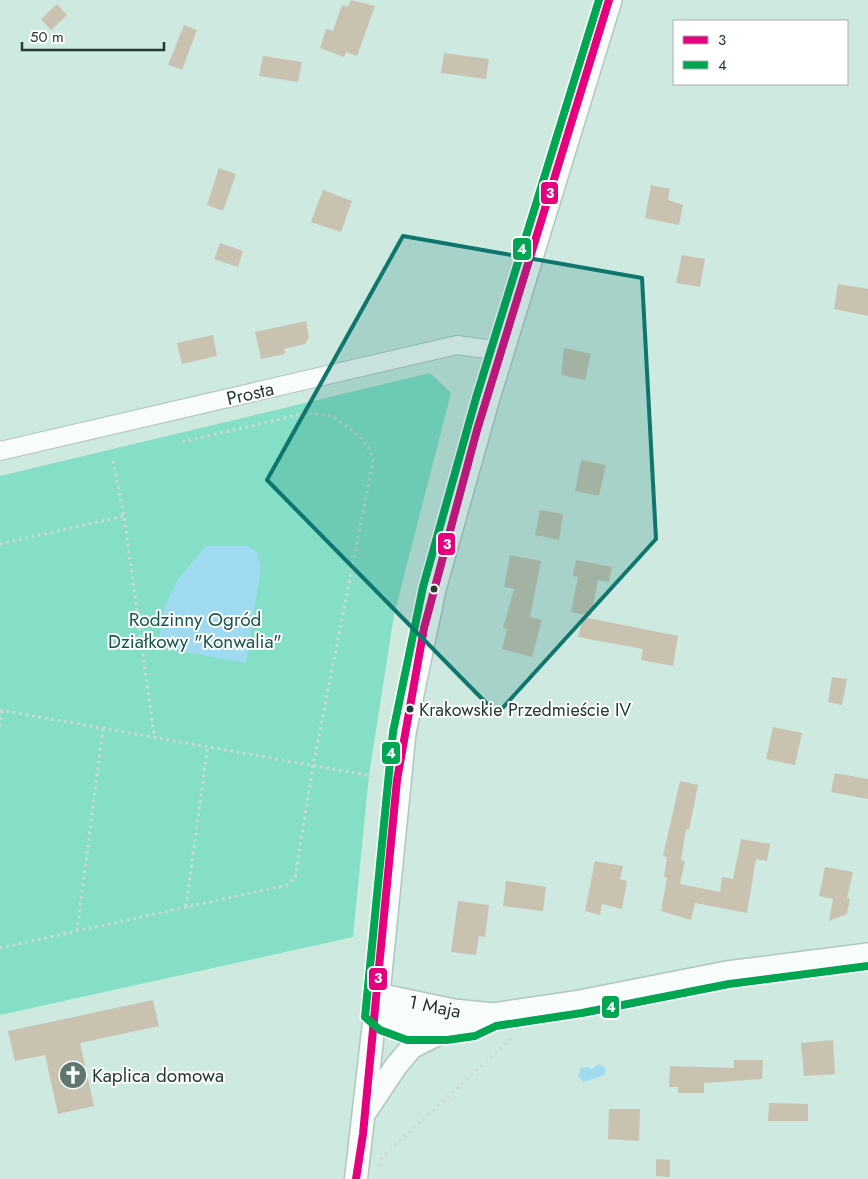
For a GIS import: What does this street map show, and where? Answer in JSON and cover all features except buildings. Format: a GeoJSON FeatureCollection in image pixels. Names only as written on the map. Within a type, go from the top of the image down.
{"type":"FeatureCollection","features":[{"type":"Feature","properties":{"kind":"main road"},"geometry":{"type":"LineString","coordinates":[[376,1005],[397,780],[407,708],[433,589],[501,351],[609,0]]}},
{"type":"Feature","properties":{"kind":"main road","name":"1 Maja"},"geometry":{"type":"LineString","coordinates":[[376,1005],[493,1016],[580,1003],[728,974],[868,956]]}},
{"type":"Feature","properties":{"kind":"main road","name":"1 Maja"},"geometry":{"type":"LineString","coordinates":[[376,1005],[385,1021],[410,1030],[446,1030],[473,1026],[493,1016]]}},
{"type":"Feature","properties":{"kind":"street","name":"Prosta"},"geometry":{"type":"LineString","coordinates":[[0,452],[457,345],[501,351]]}},
{"type":"Feature","properties":{"kind":"street"},"geometry":{"type":"LineString","coordinates":[[356,1179],[376,1005]]}},
{"type":"Feature","properties":{"kind":"street","name":"1 Maja"},"geometry":{"type":"LineString","coordinates":[[364,1114],[396,1066],[412,1047],[446,1030]]}},
{"type":"Feature","properties":{"kind":"path"},"geometry":{"type":"LineString","coordinates":[[0,948],[288,885],[296,878],[313,766],[373,462],[370,450],[364,440],[332,416],[306,412],[178,443]]}},
{"type":"Feature","properties":{"kind":"path"},"geometry":{"type":"LineString","coordinates":[[113,461],[124,516],[154,736]]}},
{"type":"Feature","properties":{"kind":"path"},"geometry":{"type":"LineString","coordinates":[[0,544],[124,516]]}},
{"type":"Feature","properties":{"kind":"path"},"geometry":{"type":"LineString","coordinates":[[0,726],[1,710],[102,729],[208,745],[380,777]]}},
{"type":"Feature","properties":{"kind":"path"},"geometry":{"type":"LineString","coordinates":[[77,931],[102,729]]}},
{"type":"Feature","properties":{"kind":"path"},"geometry":{"type":"LineString","coordinates":[[186,906],[208,745]]}},
{"type":"Feature","properties":{"kind":"path"},"geometry":{"type":"LineString","coordinates":[[378,1172],[382,1157],[519,1031]]}},
{"type":"Feature","properties":{"kind":"highlighted area"},"geometry":{"type":"Polygon","coordinates":[[[403,236],[642,278],[656,539],[497,714],[267,480],[403,236]]]}},
{"type":"Feature","properties":{"kind":"green space","name":"Rodzinny Ogród Działkowy \"Konwalia\""},"geometry":{"type":"Polygon","coordinates":[[[430,373],[451,393],[394,615],[369,775],[353,937],[0,1015],[0,476],[430,373]]]}},
{"type":"Feature","properties":{"kind":"water"},"geometry":{"type":"Polygon","coordinates":[[[206,546],[247,546],[257,552],[261,567],[246,663],[158,647],[164,608],[178,579],[206,546]]]}},
{"type":"Feature","properties":{"kind":"water"},"geometry":{"type":"Polygon","coordinates":[[[599,1064],[606,1069],[604,1075],[584,1082],[578,1076],[581,1068],[587,1067],[592,1069],[599,1064]]]}},
{"type":"Feature","properties":{"kind":"transit line","name":"4"},"geometry":{"type":"LineString","coordinates":[[599,0],[476,398],[423,587],[393,732],[365,1017],[380,1030],[407,1040],[447,1040],[475,1036],[496,1026],[582,1013],[729,984],[868,966]]}},
{"type":"Feature","properties":{"kind":"transit line","name":"3"},"geometry":{"type":"LineString","coordinates":[[356,1179],[363,1134],[397,780],[424,628],[477,430],[609,0]]}},
{"type":"Feature","properties":{"kind":"place","name":"Krakowskie Przedmieście IV"},"geometry":{"type":"Point","coordinates":[410,709]}},
{"type":"Feature","properties":{"kind":"place","name":"Kaplica domowa"},"geometry":{"type":"Point","coordinates":[73,1075]}}]}
